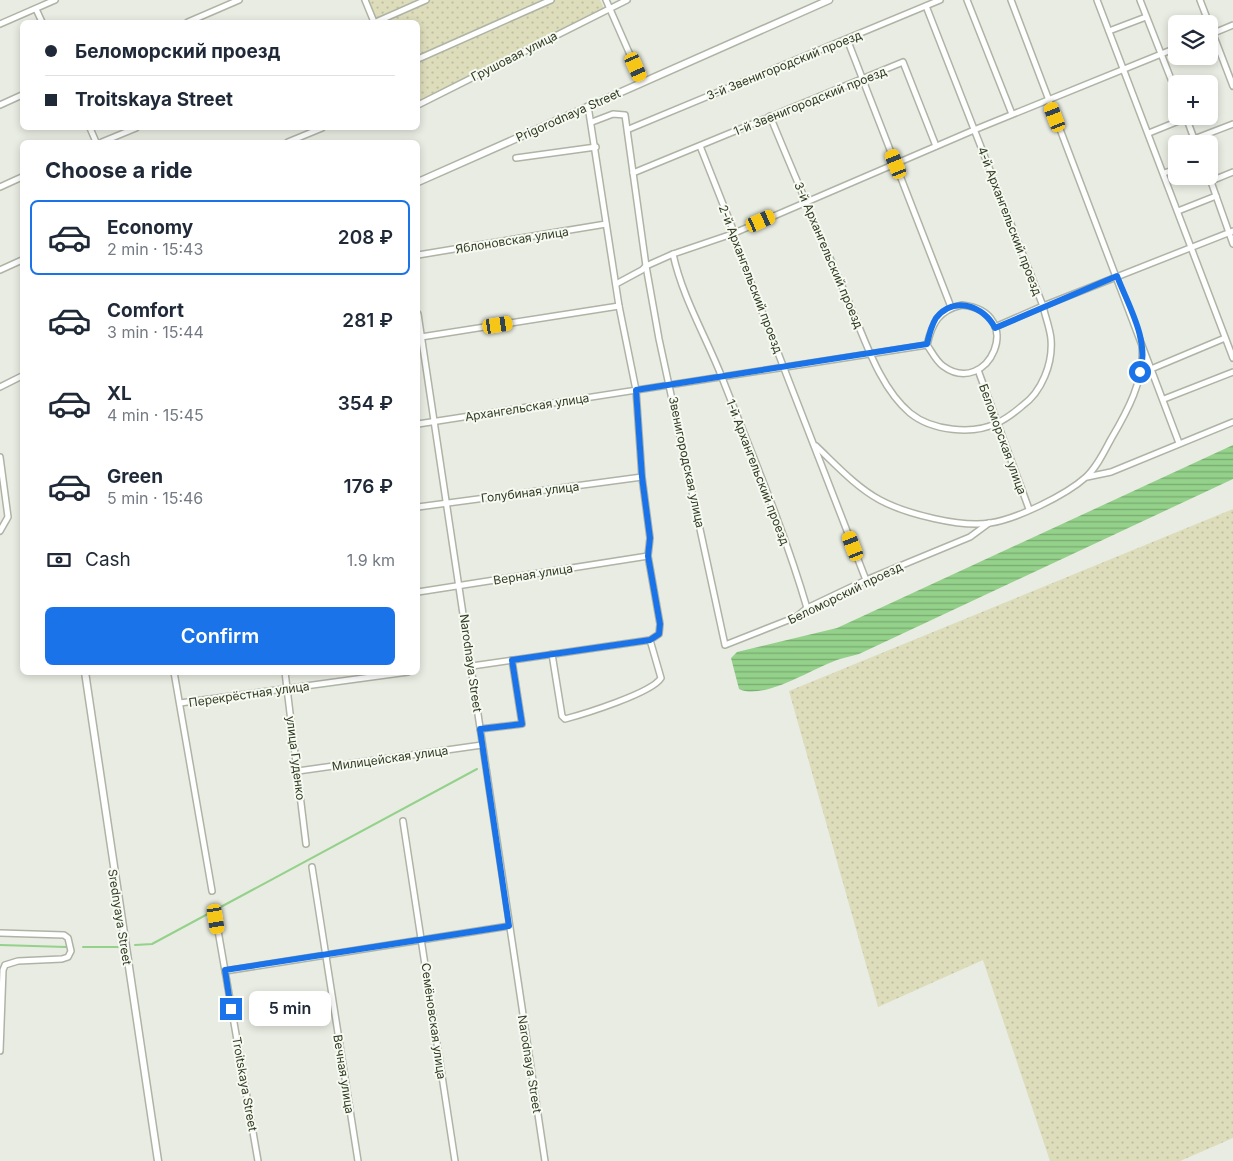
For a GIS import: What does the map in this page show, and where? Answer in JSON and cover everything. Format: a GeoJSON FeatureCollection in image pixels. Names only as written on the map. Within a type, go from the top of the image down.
{"type":"FeatureCollection","features":[{"type":"Feature","properties":{"kind":"street"},"geometry":{"type":"LineString","coordinates":[[0,24],[56,0]]}},
{"type":"Feature","properties":{"kind":"street"},"geometry":{"type":"LineString","coordinates":[[193,20],[239,0]]}},
{"type":"Feature","properties":{"kind":"street"},"geometry":{"type":"LineString","coordinates":[[365,0],[374,20]]}},
{"type":"Feature","properties":{"kind":"street"},"geometry":{"type":"LineString","coordinates":[[380,20],[426,0]]}},
{"type":"Feature","properties":{"kind":"street"},"geometry":{"type":"LineString","coordinates":[[420,58],[551,0]]}},
{"type":"Feature","properties":{"kind":"street"},"geometry":{"type":"LineString","coordinates":[[606,0],[642,82]]}},
{"type":"Feature","properties":{"kind":"street","name":"Грушовая улица"},"geometry":{"type":"LineString","coordinates":[[420,104],[627,0]]}},
{"type":"Feature","properties":{"kind":"street","name":"Prigorodnaya Street"},"geometry":{"type":"LineString","coordinates":[[420,181],[829,0]]}},
{"type":"Feature","properties":{"kind":"street","name":"3-й Звенигородский проезд"},"geometry":{"type":"LineString","coordinates":[[628,129],[940,0]]}},
{"type":"Feature","properties":{"kind":"street"},"geometry":{"type":"LineString","coordinates":[[967,0],[1012,114]]}},
{"type":"Feature","properties":{"kind":"street"},"geometry":{"type":"LineString","coordinates":[[1011,0],[1141,337],[1179,442]]}},
{"type":"Feature","properties":{"kind":"street"},"geometry":{"type":"LineString","coordinates":[[1097,0],[1233,358]]}},
{"type":"Feature","properties":{"kind":"street"},"geometry":{"type":"LineString","coordinates":[[1140,0],[1170,75]]}},
{"type":"Feature","properties":{"kind":"street"},"geometry":{"type":"LineString","coordinates":[[1200,0],[1205,15]]}},
{"type":"Feature","properties":{"kind":"street","name":"4-й Архангельский проезд"},"geometry":{"type":"LineString","coordinates":[[926,6],[1043,306],[1051,340],[1047,371],[1040,387],[1028,402],[998,423]]}},
{"type":"Feature","properties":{"kind":"street"},"geometry":{"type":"LineString","coordinates":[[36,9],[41,20]]}},
{"type":"Feature","properties":{"kind":"street"},"geometry":{"type":"LineString","coordinates":[[1109,31],[1146,18]]}},
{"type":"Feature","properties":{"kind":"street"},"geometry":{"type":"LineString","coordinates":[[1218,31],[1233,25]]}},
{"type":"Feature","properties":{"kind":"street"},"geometry":{"type":"LineString","coordinates":[[847,40],[951,307]]}},
{"type":"Feature","properties":{"kind":"street"},"geometry":{"type":"LineString","coordinates":[[616,284],[646,266],[673,254],[732,234],[1012,114],[1168,51]]}},
{"type":"Feature","properties":{"kind":"street"},"geometry":{"type":"LineString","coordinates":[[1218,51],[1233,86]]}},
{"type":"Feature","properties":{"kind":"street","name":"1-й Звенигородский проезд"},"geometry":{"type":"LineString","coordinates":[[633,173],[903,62],[936,146]]}},
{"type":"Feature","properties":{"kind":"street"},"geometry":{"type":"LineString","coordinates":[[0,105],[20,96]]}},
{"type":"Feature","properties":{"kind":"street"},"geometry":{"type":"LineString","coordinates":[[472,666],[650,640],[659,634],[660,624],[648,556],[650,538],[642,477],[636,390],[619,306],[596,147],[588,106]]}},
{"type":"Feature","properties":{"kind":"street"},"geometry":{"type":"LineString","coordinates":[[592,122],[613,114],[626,115],[628,129]]}},
{"type":"Feature","properties":{"kind":"street","name":"3-й Архангельский проезд"},"geometry":{"type":"LineString","coordinates":[[770,116],[805,202],[871,353],[895,398],[912,415],[944,428],[984,428],[998,423]]}},
{"type":"Feature","properties":{"kind":"street"},"geometry":{"type":"LineString","coordinates":[[1208,135],[1233,124]]}},
{"type":"Feature","properties":{"kind":"street"},"geometry":{"type":"LineString","coordinates":[[1149,134],[1169,125]]}},
{"type":"Feature","properties":{"kind":"street","name":"Звенигородская улица"},"geometry":{"type":"LineString","coordinates":[[628,129],[646,266],[659,339],[671,385],[725,645]]}},
{"type":"Feature","properties":{"kind":"street"},"geometry":{"type":"LineString","coordinates":[[107,140],[131,130]]}},
{"type":"Feature","properties":{"kind":"street"},"geometry":{"type":"LineString","coordinates":[[293,140],[317,130]]}},
{"type":"Feature","properties":{"kind":"street","name":"2-й Архангельский проезд"},"geometry":{"type":"LineString","coordinates":[[700,146],[732,227],[732,234],[866,580]]}},
{"type":"Feature","properties":{"kind":"street"},"geometry":{"type":"LineString","coordinates":[[516,158],[596,147]]}},
{"type":"Feature","properties":{"kind":"street"},"geometry":{"type":"LineString","coordinates":[[1164,173],[1168,172]]}},
{"type":"Feature","properties":{"kind":"street"},"geometry":{"type":"LineString","coordinates":[[1218,177],[1233,172]]}},
{"type":"Feature","properties":{"kind":"street"},"geometry":{"type":"LineString","coordinates":[[0,187],[20,178]]}},
{"type":"Feature","properties":{"kind":"street"},"geometry":{"type":"LineString","coordinates":[[1212,185],[1231,232],[1233,244]]}},
{"type":"Feature","properties":{"kind":"street"},"geometry":{"type":"LineString","coordinates":[[1178,211],[1216,196]]}},
{"type":"Feature","properties":{"kind":"street","name":"Яблоновская улица"},"geometry":{"type":"LineString","coordinates":[[420,255],[606,224]]}},
{"type":"Feature","properties":{"kind":"street"},"geometry":{"type":"LineString","coordinates":[[671,385],[927,344],[936,318],[951,307],[962,305],[977,308],[990,318],[995,328],[1043,306],[1191,246],[1231,232]]}},
{"type":"Feature","properties":{"kind":"street","name":"1-й Архангельский проезд"},"geometry":{"type":"LineString","coordinates":[[673,254],[685,290],[721,376],[797,573],[808,608]]}},
{"type":"Feature","properties":{"kind":"street"},"geometry":{"type":"LineString","coordinates":[[0,270],[20,261]]}},
{"type":"Feature","properties":{"kind":"street"},"geometry":{"type":"LineString","coordinates":[[421,337],[619,306]]}},
{"type":"Feature","properties":{"kind":"street","name":"Беломорская улица"},"geometry":{"type":"LineString","coordinates":[[927,344],[936,360],[951,371],[960,373],[978,370],[985,365],[995,352],[997,344],[995,328]]}},
{"type":"Feature","properties":{"kind":"street","name":"Narodnaya Street"},"geometry":{"type":"LineString","coordinates":[[420,329],[433,422],[448,502],[482,746],[545,1161]]}},
{"type":"Feature","properties":{"kind":"street","name":"Беломорский проезд"},"geometry":{"type":"LineString","coordinates":[[725,645],[796,617],[808,608],[866,580],[970,537],[990,523],[1029,509],[1062,493],[1086,477],[1104,452],[1131,401],[1143,362],[1141,337]]}},
{"type":"Feature","properties":{"kind":"street"},"geometry":{"type":"LineString","coordinates":[[1151,369],[1225,338]]}},
{"type":"Feature","properties":{"kind":"street","name":"Беломорская улица"},"geometry":{"type":"LineString","coordinates":[[978,370],[1029,509]]}},
{"type":"Feature","properties":{"kind":"street"},"geometry":{"type":"LineString","coordinates":[[1164,400],[1233,372]]}},
{"type":"Feature","properties":{"kind":"street"},"geometry":{"type":"LineString","coordinates":[[0,387],[20,377]]}},
{"type":"Feature","properties":{"kind":"street","name":"Архангельская улица"},"geometry":{"type":"LineString","coordinates":[[420,424],[671,385]]}},
{"type":"Feature","properties":{"kind":"street","name":"Беломорский проезд"},"geometry":{"type":"LineString","coordinates":[[1086,477],[1111,472],[1179,442],[1233,422]]}},
{"type":"Feature","properties":{"kind":"street","name":"Беломорский проезд"},"geometry":{"type":"LineString","coordinates":[[814,444],[849,477],[879,500],[906,511],[962,523],[990,523]]}},
{"type":"Feature","properties":{"kind":"street"},"geometry":{"type":"LineString","coordinates":[[0,457],[8,517],[0,531]]}},
{"type":"Feature","properties":{"kind":"street","name":"Голубиная улица"},"geometry":{"type":"LineString","coordinates":[[420,507],[642,477]]}},
{"type":"Feature","properties":{"kind":"street","name":"Верная улица"},"geometry":{"type":"LineString","coordinates":[[420,592],[648,556]]}},
{"type":"Feature","properties":{"kind":"street"},"geometry":{"type":"LineString","coordinates":[[552,654],[562,716],[565,719],[640,693],[657,684],[661,678],[650,640]]}},
{"type":"Feature","properties":{"kind":"street"},"geometry":{"type":"LineString","coordinates":[[480,729],[520,726],[523,721],[512,660]]}},
{"type":"Feature","properties":{"kind":"street","name":"Srednyaya Street"},"geometry":{"type":"LineString","coordinates":[[85,675],[158,1161]]}},
{"type":"Feature","properties":{"kind":"street"},"geometry":{"type":"LineString","coordinates":[[175,675],[212,891]]}},
{"type":"Feature","properties":{"kind":"street","name":"улица Гуденко"},"geometry":{"type":"LineString","coordinates":[[285,675],[306,844]]}},
{"type":"Feature","properties":{"kind":"street","name":"Перекрёстная улица"},"geometry":{"type":"LineString","coordinates":[[180,703],[387,675]]}},
{"type":"Feature","properties":{"kind":"street","name":"Милицейская улица"},"geometry":{"type":"LineString","coordinates":[[298,771],[482,746]]}},
{"type":"Feature","properties":{"kind":"street","name":"Семёновская улица"},"geometry":{"type":"LineString","coordinates":[[403,822],[455,1161]]}},
{"type":"Feature","properties":{"kind":"street","name":"Вечная улица"},"geometry":{"type":"LineString","coordinates":[[312,867],[324,954],[358,1161]]}},
{"type":"Feature","properties":{"kind":"street","name":"Troitskaya Street"},"geometry":{"type":"LineString","coordinates":[[216,919],[258,1161]]}},
{"type":"Feature","properties":{"kind":"street"},"geometry":{"type":"LineString","coordinates":[[225,970],[509,926]]}},
{"type":"Feature","properties":{"kind":"street"},"geometry":{"type":"LineString","coordinates":[[0,934],[64,935],[68,938],[71,951],[68,957],[62,959],[18,961],[5,965],[3,970],[0,1051]]}},
{"type":"Feature","properties":{"kind":"shaded area"},"geometry":{"type":"Polygon","coordinates":[[[365,0],[600,0],[605,11],[420,104],[420,20],[373,20],[365,0]]]}},
{"type":"Feature","properties":{"kind":"shaded area"},"geometry":{"type":"Polygon","coordinates":[[[1233,445],[1233,479],[859,654],[829,663],[776,687],[750,691],[739,689],[731,658],[737,652],[837,628],[1233,445]]]}},
{"type":"Feature","properties":{"kind":"shaded area"},"geometry":{"type":"Polygon","coordinates":[[[1233,509],[1233,1138],[1180,1161],[1050,1161],[983,960],[878,1007],[789,691],[1233,509]]]}},
{"type":"Feature","properties":{"kind":"waterway"},"geometry":{"type":"LineString","coordinates":[[135,945],[152,944],[477,769]]}},
{"type":"Feature","properties":{"kind":"waterway"},"geometry":{"type":"LineString","coordinates":[[0,945],[66,947]]}},
{"type":"Feature","properties":{"kind":"waterway"},"geometry":{"type":"LineString","coordinates":[[83,947],[118,947]]}},
{"type":"Feature","properties":{"kind":"route"},"geometry":{"type":"LineString","coordinates":[[231,1009],[225,970],[509,926],[480,729],[520,726],[522,724],[512,660],[650,640],[659,634],[660,624],[648,556],[650,538],[642,477],[636,390],[927,344],[936,318],[943,311],[951,307],[962,305],[972,306],[982,311],[990,318],[995,328],[1117,276],[1141,337],[1143,362],[1140,372]]}}]}
